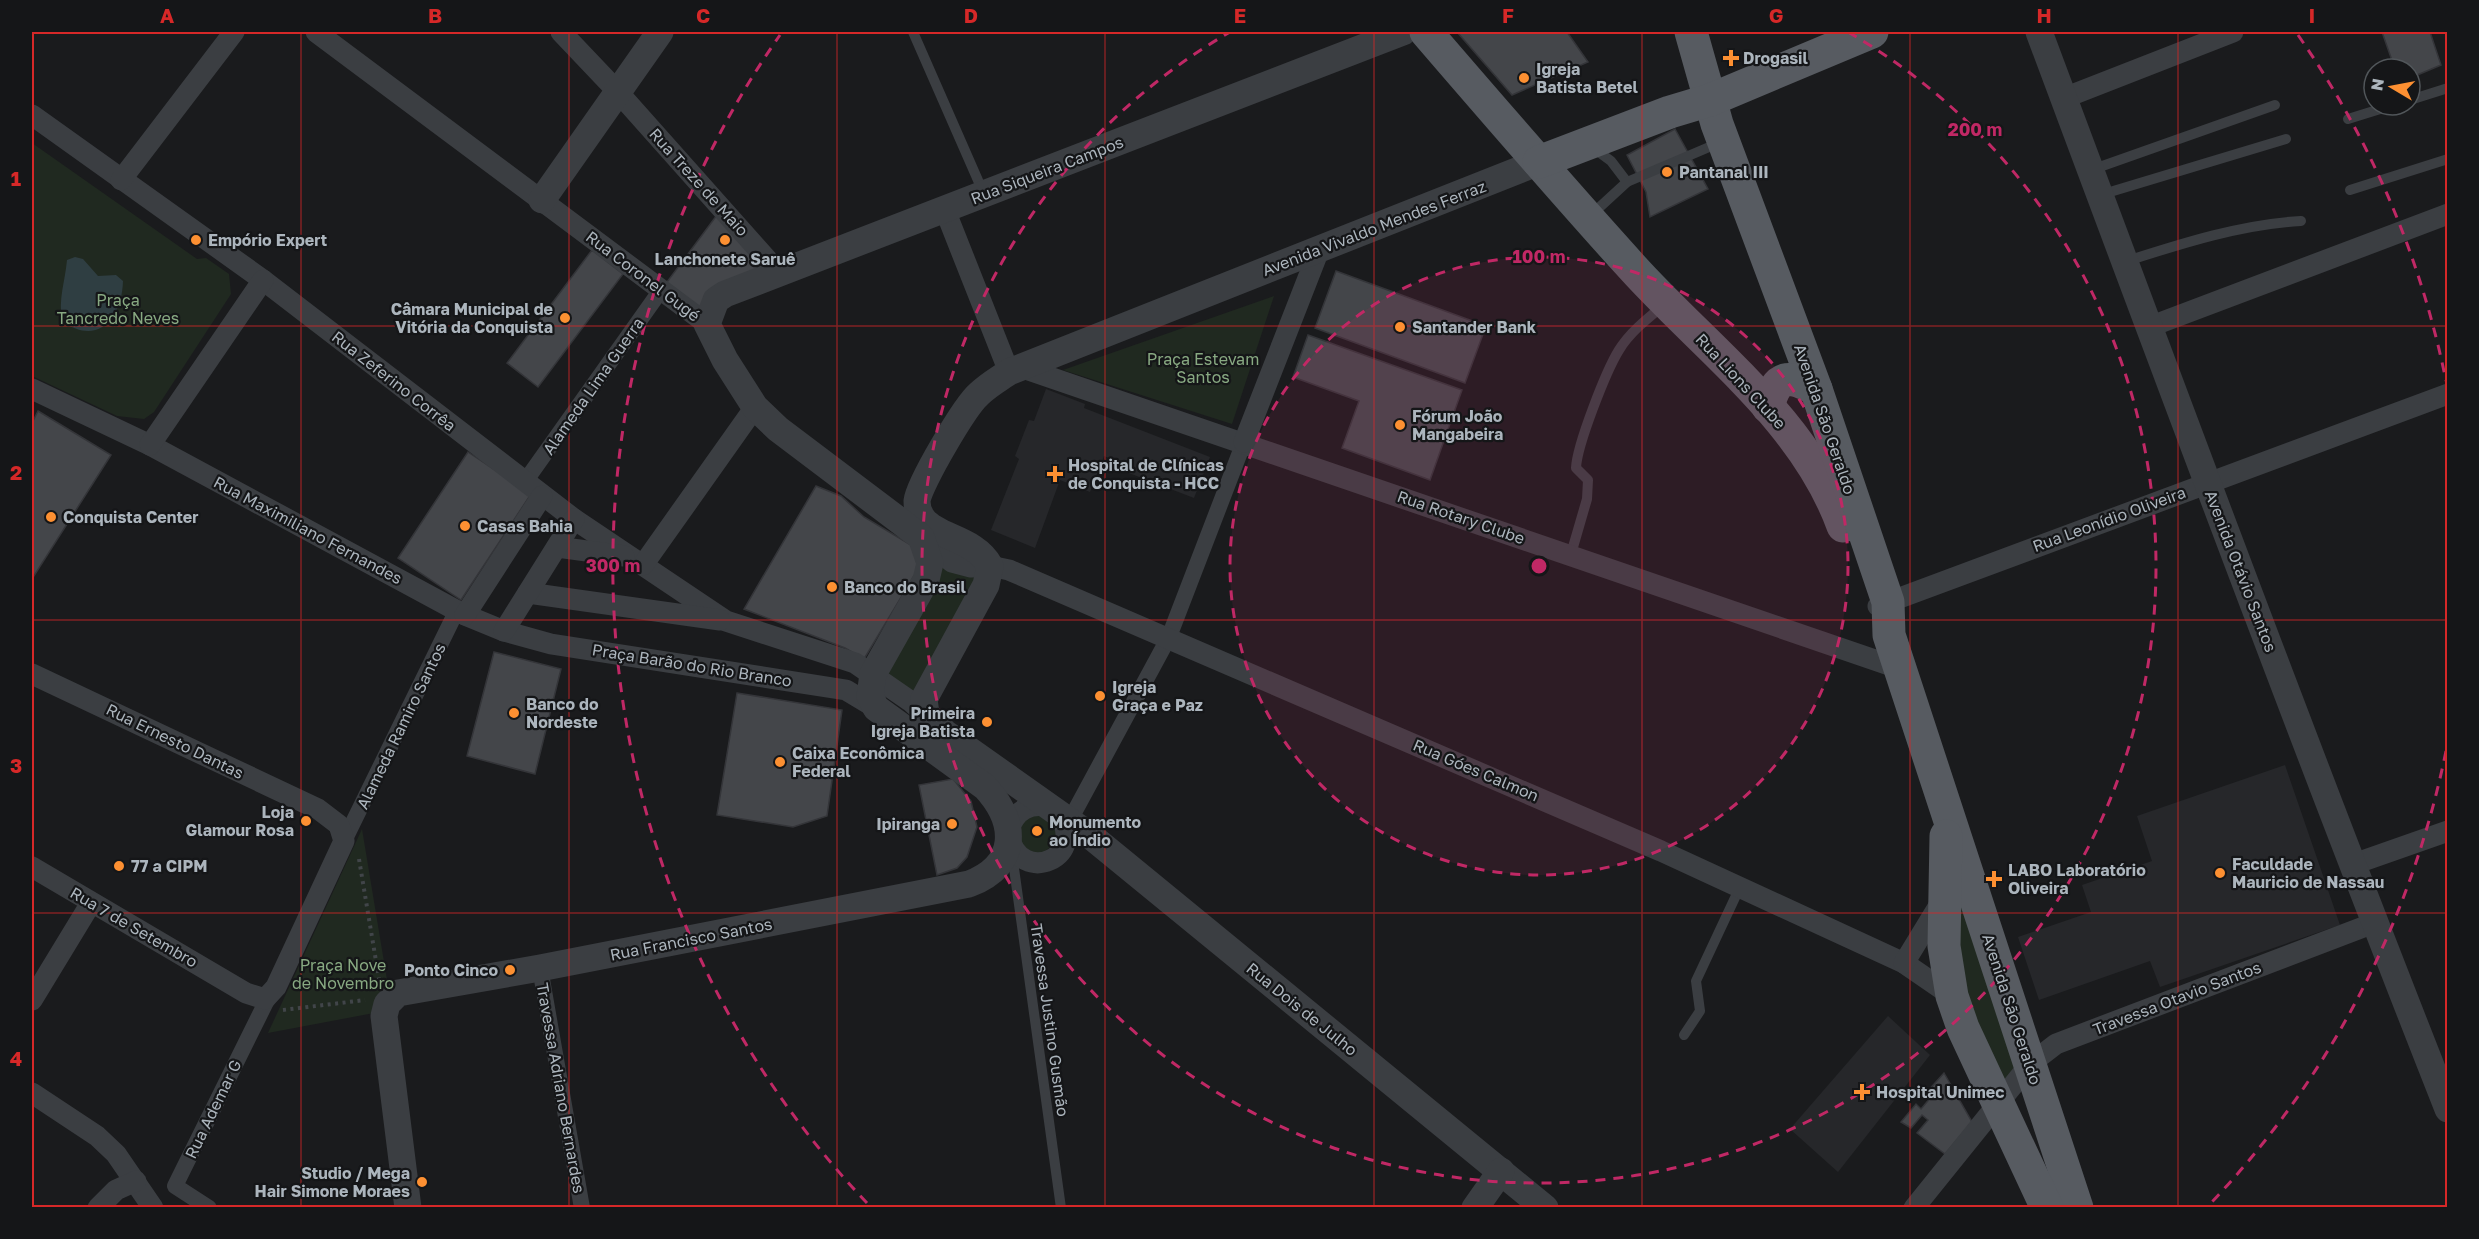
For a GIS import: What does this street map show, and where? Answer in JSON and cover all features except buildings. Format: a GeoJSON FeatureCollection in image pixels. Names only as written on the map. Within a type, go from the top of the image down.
{"type":"FeatureCollection","features":[{"type":"Feature","properties":{"kind":"main road","name":"Rua Lions Clube"},"geometry":{"type":"LineString","coordinates":[[1426,32],[1539,162],[1667,303],[1768,407],[1807,456],[1838,512],[1883,615]]}},
{"type":"Feature","properties":{"kind":"main road","name":"Avenida São Geraldo"},"geometry":{"type":"LineString","coordinates":[[1691,32],[1724,140],[1816,389],[1883,615],[1947,810],[1958,892],[2030,1064],[2077,1208]]}},
{"type":"Feature","properties":{"kind":"main road","name":"Avenida Vivaldo Mendes Ferraz"},"geometry":{"type":"LineString","coordinates":[[1539,162],[1710,100],[1872,32]]}},
{"type":"Feature","properties":{"kind":"main road"},"geometry":{"type":"LineString","coordinates":[[1768,407],[1777,384],[1786,379],[1799,381],[1816,389]]}},
{"type":"Feature","properties":{"kind":"main road","name":"Avenida São Geraldo"},"geometry":{"type":"LineString","coordinates":[[1958,892],[1944,946],[1952,996],[1963,1028],[2000,1103],[2047,1208]]}},
{"type":"Feature","properties":{"kind":"street"},"geometry":{"type":"LineString","coordinates":[[121,180],[234,32]]}},
{"type":"Feature","properties":{"kind":"street","name":"Rua Coronel Gugé"},"geometry":{"type":"LineString","coordinates":[[316,32],[707,324],[725,360],[754,407],[778,429],[878,504],[925,547]]}},
{"type":"Feature","properties":{"kind":"street","name":"Rua Treze de Maio"},"geometry":{"type":"LineString","coordinates":[[561,32],[618,92],[780,274]]}},
{"type":"Feature","properties":{"kind":"street"},"geometry":{"type":"LineString","coordinates":[[542,200],[660,32]]}},
{"type":"Feature","properties":{"kind":"street","name":"Rua Siqueira Campos"},"geometry":{"type":"LineString","coordinates":[[707,324],[716,300],[1403,32]]}},
{"type":"Feature","properties":{"kind":"street","name":"Avenida Otávio Santos"},"geometry":{"type":"LineString","coordinates":[[2039,32],[2090,170],[2127,261],[2206,483],[2354,864],[2374,923],[2448,1109]]}},
{"type":"Feature","properties":{"kind":"street"},"geometry":{"type":"LineString","coordinates":[[2064,98],[2233,32]]}},
{"type":"Feature","properties":{"kind":"street"},"geometry":{"type":"LineString","coordinates":[[32,115],[263,280],[150,445],[32,388]]}},
{"type":"Feature","properties":{"kind":"street","name":"Avenida Vivaldo Mendes Ferraz"},"geometry":{"type":"LineString","coordinates":[[922,487],[967,408],[978,394],[1014,369],[1539,162]]}},
{"type":"Feature","properties":{"kind":"street"},"geometry":{"type":"LineString","coordinates":[[945,210],[1014,369]]}},
{"type":"Feature","properties":{"kind":"street"},"geometry":{"type":"LineString","coordinates":[[2149,327],[2448,214]]}},
{"type":"Feature","properties":{"kind":"street"},"geometry":{"type":"LineString","coordinates":[[1059,813],[1169,637],[1318,250]]}},
{"type":"Feature","properties":{"kind":"street","name":"Rua Zeferino Corrêa"},"geometry":{"type":"LineString","coordinates":[[263,280],[524,483]]}},
{"type":"Feature","properties":{"kind":"street","name":"Alameda Lima Guerra"},"geometry":{"type":"LineString","coordinates":[[524,483],[661,290]]}},
{"type":"Feature","properties":{"kind":"street","name":"Rua Rotary Clube"},"geometry":{"type":"LineString","coordinates":[[1014,369],[1244,442],[1901,669]]}},
{"type":"Feature","properties":{"kind":"street","name":"Rua Leonídio Oliveira"},"geometry":{"type":"LineString","coordinates":[[1883,615],[2206,483],[2448,393]]}},
{"type":"Feature","properties":{"kind":"street"},"geometry":{"type":"LineString","coordinates":[[637,561],[754,407]]}},
{"type":"Feature","properties":{"kind":"street","name":"Rua Maximiliano Fernandes"},"geometry":{"type":"LineString","coordinates":[[150,445],[461,613]]}},
{"type":"Feature","properties":{"kind":"street"},"geometry":{"type":"LineString","coordinates":[[524,483],[726,621]]}},
{"type":"Feature","properties":{"kind":"street"},"geometry":{"type":"LineString","coordinates":[[878,504],[899,508],[908,504],[922,487]]}},
{"type":"Feature","properties":{"kind":"street"},"geometry":{"type":"LineString","coordinates":[[528,593],[726,621],[855,663],[926,709],[986,585],[990,566],[976,550],[925,522],[918,510],[917,502],[922,487]]}},
{"type":"Feature","properties":{"kind":"street"},"geometry":{"type":"LineString","coordinates":[[461,613],[542,496]]}},
{"type":"Feature","properties":{"kind":"street"},"geometry":{"type":"LineString","coordinates":[[504,631],[574,519]]}},
{"type":"Feature","properties":{"kind":"street"},"geometry":{"type":"LineString","coordinates":[[557,547],[637,561]]}},
{"type":"Feature","properties":{"kind":"street"},"geometry":{"type":"LineString","coordinates":[[925,547],[926,580],[873,674],[870,696],[876,708],[985,787],[1003,809],[1008,839],[1023,858],[1036,863],[1050,860],[1060,853],[1067,835],[1064,821],[1059,813],[1035,805],[1021,810],[1008,839]]}},
{"type":"Feature","properties":{"kind":"street","name":"Rua Góes Calmon"},"geometry":{"type":"LineString","coordinates":[[925,547],[952,562],[971,567],[990,566],[1009,570],[1169,637],[1740,887],[1904,963],[1952,996]]}},
{"type":"Feature","properties":{"kind":"street","name":"Praça Barão do Rio Branco"},"geometry":{"type":"LineString","coordinates":[[461,613],[504,631],[551,644],[846,690],[876,708]]}},
{"type":"Feature","properties":{"kind":"street","name":"Alameda Ramiro Santos"},"geometry":{"type":"LineString","coordinates":[[349,832],[461,613]]}},
{"type":"Feature","properties":{"kind":"street","name":"Rua Ernesto Dantas"},"geometry":{"type":"LineString","coordinates":[[32,674],[318,809],[349,832]]}},
{"type":"Feature","properties":{"kind":"street","name":"Rua Dois de Julho"},"geometry":{"type":"LineString","coordinates":[[926,709],[973,755],[1059,813],[1545,1208]]}},
{"type":"Feature","properties":{"kind":"street"},"geometry":{"type":"LineString","coordinates":[[2354,864],[2448,831]]}},
{"type":"Feature","properties":{"kind":"street"},"geometry":{"type":"LineString","coordinates":[[265,1005],[308,922],[349,832]]}},
{"type":"Feature","properties":{"kind":"street","name":"Rua Francisco Santos"},"geometry":{"type":"LineString","coordinates":[[387,1013],[398,993],[540,968],[969,884],[989,876],[999,866],[1008,839]]}},
{"type":"Feature","properties":{"kind":"street","name":"Rua 7 de Setembro"},"geometry":{"type":"LineString","coordinates":[[32,867],[256,997],[265,999],[265,1005]]}},
{"type":"Feature","properties":{"kind":"street"},"geometry":{"type":"LineString","coordinates":[[1904,963],[1958,892]]}},
{"type":"Feature","properties":{"kind":"street"},"geometry":{"type":"LineString","coordinates":[[32,1000],[91,903]]}},
{"type":"Feature","properties":{"kind":"street","name":"Travessa Otavio Santos"},"geometry":{"type":"LineString","coordinates":[[1914,1208],[2030,1064],[2056,1044],[2374,923]]}},
{"type":"Feature","properties":{"kind":"street","name":"Travessa Adriano Bernardes"},"geometry":{"type":"LineString","coordinates":[[540,968],[582,1208]]}},
{"type":"Feature","properties":{"kind":"street","name":"Rua Ademar G"},"geometry":{"type":"LineString","coordinates":[[209,1208],[175,1186],[265,1005]]}},
{"type":"Feature","properties":{"kind":"street"},"geometry":{"type":"LineString","coordinates":[[387,1013],[408,1208]]}},
{"type":"Feature","properties":{"kind":"street"},"geometry":{"type":"LineString","coordinates":[[32,1093],[97,1136],[116,1154],[153,1208]]}},
{"type":"Feature","properties":{"kind":"street"},"geometry":{"type":"LineString","coordinates":[[1475,1208],[1501,1171]]}},
{"type":"Feature","properties":{"kind":"street"},"geometry":{"type":"LineString","coordinates":[[98,1208],[116,1190],[136,1181]]}},
{"type":"Feature","properties":{"kind":"lane"},"geometry":{"type":"LineString","coordinates":[[913,32],[984,194]]}},
{"type":"Feature","properties":{"kind":"lane"},"geometry":{"type":"LineString","coordinates":[[2422,96],[2448,88]]}},
{"type":"Feature","properties":{"kind":"lane"},"geometry":{"type":"LineString","coordinates":[[2090,170],[2275,105]]}},
{"type":"Feature","properties":{"kind":"lane"},"geometry":{"type":"LineString","coordinates":[[2348,119],[2362,115]]}},
{"type":"Feature","properties":{"kind":"lane"},"geometry":{"type":"LineString","coordinates":[[2100,195],[2286,139]]}},
{"type":"Feature","properties":{"kind":"lane"},"geometry":{"type":"LineString","coordinates":[[1589,216],[1627,182],[1724,140]]}},
{"type":"Feature","properties":{"kind":"lane"},"geometry":{"type":"LineString","coordinates":[[1586,144],[1599,150],[1627,182]]}},
{"type":"Feature","properties":{"kind":"lane"},"geometry":{"type":"LineString","coordinates":[[2349,190],[2448,159]]}},
{"type":"Feature","properties":{"kind":"lane"},"geometry":{"type":"LineString","coordinates":[[2127,261],[2264,225],[2301,221]]}},
{"type":"Feature","properties":{"kind":"lane"},"geometry":{"type":"LineString","coordinates":[[1570,554],[1587,499],[1588,480],[1576,468],[1587,426],[1618,351],[1632,333],[1667,303]]}},
{"type":"Feature","properties":{"kind":"lane","name":"Travessa Justino Gusmão"},"geometry":{"type":"LineString","coordinates":[[1008,839],[1061,1208]]}},
{"type":"Feature","properties":{"kind":"lane"},"geometry":{"type":"LineString","coordinates":[[1684,1035],[1700,1011],[1696,981],[1740,887]]}},
{"type":"Feature","properties":{"kind":"path"},"geometry":{"type":"LineString","coordinates":[[349,832],[387,1013]]}},
{"type":"Feature","properties":{"kind":"path"},"geometry":{"type":"LineString","coordinates":[[265,1005],[361,1000],[387,1013]]}},
{"type":"Feature","properties":{"kind":"shaded area"},"geometry":{"type":"Polygon","coordinates":[[[75,257],[83,259],[98,276],[116,275],[123,281],[122,294],[113,317],[97,330],[87,331],[75,328],[62,321],[61,298],[67,260],[75,257]]]}},
{"type":"Feature","properties":{"kind":"shaded area","name":"Hospital de Clínicas de Conquista - HCC"},"geometry":{"type":"Polygon","coordinates":[[[1046,389],[1085,404],[1084,408],[1210,457],[1194,498],[1116,468],[1119,462],[1104,456],[1090,492],[1060,480],[1035,548],[991,530],[1019,459],[1015,456],[1029,420],[1034,421],[1046,389]]]}},
{"type":"Feature","properties":{"kind":"shaded area","name":"Faculdade Mauricio de Nassau"},"geometry":{"type":"Polygon","coordinates":[[[2285,765],[2340,925],[2160,987],[2150,961],[2039,1000],[2018,937],[2091,912],[2082,885],[2152,861],[2137,816],[2285,765]]]}},
{"type":"Feature","properties":{"kind":"shaded area","name":"Hospital Unimec"},"geometry":{"type":"Polygon","coordinates":[[[1888,1016],[1930,1055],[1838,1172],[1790,1129],[1888,1016]]]}},
{"type":"Feature","properties":{"kind":"green space","name":"Praça Tancredo Neves"},"geometry":{"type":"Polygon","coordinates":[[[32,143],[197,259],[206,258],[229,274],[231,294],[154,412],[144,419],[117,416],[32,376],[32,143]]]}},
{"type":"Feature","properties":{"kind":"green space","name":"Praça Estevam Santos"},"geometry":{"type":"Polygon","coordinates":[[[1274,296],[1232,424],[1063,370],[1274,296]]]}},
{"type":"Feature","properties":{"kind":"green space"},"geometry":{"type":"Polygon","coordinates":[[[932,564],[987,568],[919,703],[880,671],[932,564]]]}},
{"type":"Feature","properties":{"kind":"green space"},"geometry":{"type":"Polygon","coordinates":[[[1028,807],[1067,835],[1030,862],[1012,822],[1028,807]]]}},
{"type":"Feature","properties":{"kind":"green space","name":"Praça Nove de Novembro"},"geometry":{"type":"Polygon","coordinates":[[[362,829],[387,980],[374,1013],[268,1033],[362,829]]]}},
{"type":"Feature","properties":{"kind":"green space"},"geometry":{"type":"Polygon","coordinates":[[[1955,887],[2030,1064],[2000,1103],[1963,1028],[1955,887]]]}},
{"type":"Feature","properties":{"kind":"place","name":"Drogasil"},"geometry":{"type":"Point","coordinates":[1731,58]}},
{"type":"Feature","properties":{"kind":"place","name":"Igreja Batista Betel"},"geometry":{"type":"Point","coordinates":[1524,78]}},
{"type":"Feature","properties":{"kind":"place","name":"Pantanal III"},"geometry":{"type":"Point","coordinates":[1667,172]}},
{"type":"Feature","properties":{"kind":"place","name":"Empório Expert"},"geometry":{"type":"Point","coordinates":[196,240]}},
{"type":"Feature","properties":{"kind":"place","name":"Lanchonete Saruê"},"geometry":{"type":"Point","coordinates":[725,240]}},
{"type":"Feature","properties":{"kind":"place","name":"Câmara Municipal de Vitória da Conquista"},"geometry":{"type":"Point","coordinates":[565,318]}},
{"type":"Feature","properties":{"kind":"place","name":"Santander Bank"},"geometry":{"type":"Point","coordinates":[1400,327]}},
{"type":"Feature","properties":{"kind":"place","name":"Fórum João Mangabeira"},"geometry":{"type":"Point","coordinates":[1400,425]}},
{"type":"Feature","properties":{"kind":"place","name":"Hospital de Clínicas de Conquista - HCC"},"geometry":{"type":"Point","coordinates":[1055,474]}},
{"type":"Feature","properties":{"kind":"place","name":"Conquista Center"},"geometry":{"type":"Point","coordinates":[51,517]}},
{"type":"Feature","properties":{"kind":"place","name":"Casas Bahia"},"geometry":{"type":"Point","coordinates":[465,526]}},
{"type":"Feature","properties":{"kind":"place","name":"Banco do Brasil"},"geometry":{"type":"Point","coordinates":[832,587]}},
{"type":"Feature","properties":{"kind":"place","name":"Igreja Graça e Paz"},"geometry":{"type":"Point","coordinates":[1100,696]}},
{"type":"Feature","properties":{"kind":"place","name":"Banco do Nordeste"},"geometry":{"type":"Point","coordinates":[514,713]}},
{"type":"Feature","properties":{"kind":"place","name":"Primeira Igreja Batista"},"geometry":{"type":"Point","coordinates":[987,722]}},
{"type":"Feature","properties":{"kind":"place","name":"Caixa Econômica Federal"},"geometry":{"type":"Point","coordinates":[780,762]}},
{"type":"Feature","properties":{"kind":"place","name":"Loja Glamour Rosa"},"geometry":{"type":"Point","coordinates":[306,821]}},
{"type":"Feature","properties":{"kind":"place","name":"Ipiranga"},"geometry":{"type":"Point","coordinates":[952,824]}},
{"type":"Feature","properties":{"kind":"place","name":"Monumento ao Índio"},"geometry":{"type":"Point","coordinates":[1037,831]}},
{"type":"Feature","properties":{"kind":"place","name":"77 ª CIPM"},"geometry":{"type":"Point","coordinates":[119,866]}},
{"type":"Feature","properties":{"kind":"place","name":"Faculdade Mauricio de Nassau"},"geometry":{"type":"Point","coordinates":[2220,873]}},
{"type":"Feature","properties":{"kind":"place","name":"LABO Laboratório Oliveira"},"geometry":{"type":"Point","coordinates":[1994,879]}},
{"type":"Feature","properties":{"kind":"place","name":"Ponto Cinco"},"geometry":{"type":"Point","coordinates":[510,970]}},
{"type":"Feature","properties":{"kind":"place","name":"Hospital Unimec"},"geometry":{"type":"Point","coordinates":[1862,1092]}},
{"type":"Feature","properties":{"kind":"place","name":"Studio / Mega Hair Simone Moraes"},"geometry":{"type":"Point","coordinates":[422,1182]}}]}
